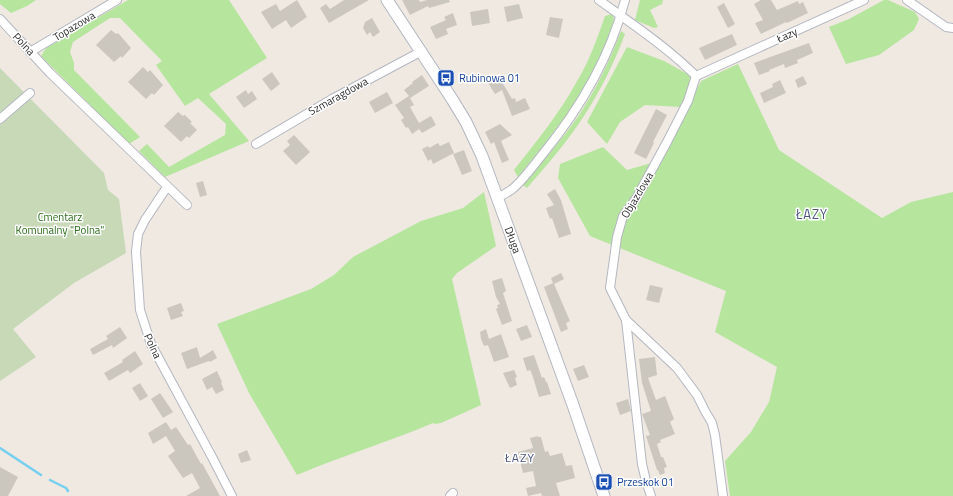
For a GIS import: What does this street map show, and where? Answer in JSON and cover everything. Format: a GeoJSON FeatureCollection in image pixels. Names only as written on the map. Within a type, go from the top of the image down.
{"type":"FeatureCollection","features":[{"type":"Feature","properties":{"kind":"street","name":"Topazowa"},"geometry":{"type":"LineString","coordinates":[[30,52],[117,0]]}},
{"type":"Feature","properties":{"kind":"street","name":"Długa"},"geometry":{"type":"LineString","coordinates":[[387,0],[422,51],[466,122],[482,156],[573,405],[604,496]]}},
{"type":"Feature","properties":{"kind":"street"},"geometry":{"type":"LineString","coordinates":[[599,0],[683,63],[696,76]]}},
{"type":"Feature","properties":{"kind":"street"},"geometry":{"type":"LineString","coordinates":[[498,198],[512,189],[555,139],[574,112],[592,82],[607,52],[621,16],[625,0]]}},
{"type":"Feature","properties":{"kind":"street","name":"Łazy"},"geometry":{"type":"LineString","coordinates":[[696,76],[710,71],[864,0]]}},
{"type":"Feature","properties":{"kind":"street"},"geometry":{"type":"LineString","coordinates":[[907,0],[946,27],[953,28]]}},
{"type":"Feature","properties":{"kind":"street","name":"Polna"},"geometry":{"type":"LineString","coordinates":[[0,19],[50,73],[187,205]]}},
{"type":"Feature","properties":{"kind":"street","name":"Szmaragdowa"},"geometry":{"type":"LineString","coordinates":[[256,144],[332,99],[422,51]]}},
{"type":"Feature","properties":{"kind":"street","name":"Objazdowa"},"geometry":{"type":"LineString","coordinates":[[696,76],[688,101],[667,142],[637,197],[623,216],[613,258],[610,288],[626,320],[677,368],[686,379],[712,423],[723,496]]}},
{"type":"Feature","properties":{"kind":"street"},"geometry":{"type":"LineString","coordinates":[[0,119],[30,93]]}},
{"type":"Feature","properties":{"kind":"street","name":"Polna"},"geometry":{"type":"LineString","coordinates":[[168,187],[145,220],[137,240],[136,252],[140,310],[151,344],[232,496]]}},
{"type":"Feature","properties":{"kind":"street","name":"Objazdowa"},"geometry":{"type":"LineString","coordinates":[[626,320],[642,464],[651,496]]}},
{"type":"Feature","properties":{"kind":"green space"},"geometry":{"type":"Polygon","coordinates":[[[0,0],[36,0],[11,13],[0,4],[0,0]]]}},
{"type":"Feature","properties":{"kind":"green space"},"geometry":{"type":"Polygon","coordinates":[[[128,0],[229,0],[267,58],[209,94],[249,141],[165,177],[139,151],[147,144],[169,167],[225,135],[226,124],[198,98],[185,106],[156,65],[162,61],[120,18],[110,18],[73,42],[70,52],[74,63],[74,70],[140,137],[129,144],[41,56],[46,48],[128,0]]]}},
{"type":"Feature","properties":{"kind":"green space"},"geometry":{"type":"Polygon","coordinates":[[[640,0],[663,0],[662,4],[650,10],[658,27],[654,28],[635,20],[640,0]]]}},
{"type":"Feature","properties":{"kind":"green space"},"geometry":{"type":"Polygon","coordinates":[[[884,0],[888,0],[915,12],[919,19],[914,30],[879,55],[846,64],[829,27],[849,19],[884,0]]]}},
{"type":"Feature","properties":{"kind":"green space"},"geometry":{"type":"Polygon","coordinates":[[[612,14],[614,19],[607,41],[586,83],[561,122],[518,177],[514,170],[562,106],[589,59],[605,16],[612,14]]]}},
{"type":"Feature","properties":{"kind":"green space"},"geometry":{"type":"Polygon","coordinates":[[[621,31],[625,34],[621,45],[596,96],[564,144],[527,188],[523,185],[566,133],[591,95],[621,31]]]}},
{"type":"Feature","properties":{"kind":"green space"},"geometry":{"type":"Polygon","coordinates":[[[627,47],[664,61],[691,76],[688,89],[680,107],[645,105],[620,122],[607,144],[587,122],[627,47]]]}},
{"type":"Feature","properties":{"kind":"green space"},"geometry":{"type":"Polygon","coordinates":[[[738,64],[779,150],[882,218],[911,202],[953,192],[953,496],[730,496],[725,461],[751,432],[769,402],[777,367],[715,332],[726,291],[590,236],[558,178],[560,164],[603,147],[627,170],[662,160],[701,81],[738,64]]]}},
{"type":"Feature","properties":{"kind":"green space","name":"Cmentarz Komunalny \"Polna\""},"geometry":{"type":"Polygon","coordinates":[[[0,68],[104,173],[108,190],[119,199],[126,253],[74,283],[13,329],[36,357],[0,381],[0,68]]]}},
{"type":"Feature","properties":{"kind":"green space"},"geometry":{"type":"Polygon","coordinates":[[[484,192],[496,246],[457,273],[452,279],[481,405],[441,423],[433,423],[297,475],[249,393],[217,324],[311,289],[334,275],[353,257],[421,221],[463,208],[484,192]]]}},
{"type":"Feature","properties":{"kind":"building"},"geometry":{"type":"Polygon","coordinates":[[[297,0],[307,17],[291,28],[286,20],[272,29],[261,12],[276,4],[280,11],[297,0]]]}},
{"type":"Feature","properties":{"kind":"building"},"geometry":{"type":"Polygon","coordinates":[[[344,0],[369,0],[329,23],[320,8],[326,4],[330,9],[344,0]]]}},
{"type":"Feature","properties":{"kind":"building"},"geometry":{"type":"Polygon","coordinates":[[[402,0],[419,0],[420,2],[427,0],[449,0],[450,2],[429,8],[428,6],[410,15],[402,0]]]}},
{"type":"Feature","properties":{"kind":"building"},"geometry":{"type":"Polygon","coordinates":[[[761,0],[771,0],[777,10],[798,1],[799,4],[803,2],[808,13],[761,34],[755,23],[763,20],[754,4],[761,0]]]}},
{"type":"Feature","properties":{"kind":"building"},"geometry":{"type":"Polygon","coordinates":[[[724,3],[735,24],[728,28],[717,7],[724,3]]]}},
{"type":"Feature","properties":{"kind":"building"},"geometry":{"type":"Polygon","coordinates":[[[519,4],[523,18],[507,22],[504,7],[519,4]]]}},
{"type":"Feature","properties":{"kind":"building"},"geometry":{"type":"Polygon","coordinates":[[[488,9],[490,23],[472,26],[470,12],[488,9]]]}},
{"type":"Feature","properties":{"kind":"building"},"geometry":{"type":"Polygon","coordinates":[[[453,13],[457,25],[446,29],[448,34],[436,39],[430,27],[446,20],[444,17],[453,13]]]}},
{"type":"Feature","properties":{"kind":"building"},"geometry":{"type":"Polygon","coordinates":[[[550,17],[563,19],[559,38],[546,35],[550,17]]]}},
{"type":"Feature","properties":{"kind":"building"},"geometry":{"type":"Polygon","coordinates":[[[372,18],[380,32],[373,37],[370,32],[367,35],[363,28],[365,22],[372,18]]]}},
{"type":"Feature","properties":{"kind":"building"},"geometry":{"type":"Polygon","coordinates":[[[111,30],[116,34],[118,33],[131,48],[122,58],[121,56],[114,62],[96,45],[111,30]]]}},
{"type":"Feature","properties":{"kind":"building"},"geometry":{"type":"Polygon","coordinates":[[[732,34],[737,45],[705,60],[699,48],[732,34]]]}},
{"type":"Feature","properties":{"kind":"building"},"geometry":{"type":"Polygon","coordinates":[[[809,43],[813,53],[797,60],[798,63],[785,68],[784,64],[759,75],[754,63],[809,43]]]}},
{"type":"Feature","properties":{"kind":"building"},"geometry":{"type":"Polygon","coordinates":[[[143,67],[148,72],[150,70],[163,85],[154,95],[152,93],[146,99],[128,82],[143,67]]]}},
{"type":"Feature","properties":{"kind":"building"},"geometry":{"type":"Polygon","coordinates":[[[272,72],[280,84],[271,91],[262,79],[272,72]]]}},
{"type":"Feature","properties":{"kind":"building"},"geometry":{"type":"Polygon","coordinates":[[[422,75],[429,86],[410,98],[414,105],[410,107],[419,123],[431,116],[436,125],[422,133],[419,129],[412,134],[401,120],[404,118],[395,105],[409,96],[404,90],[422,75]]]}},
{"type":"Feature","properties":{"kind":"building"},"geometry":{"type":"Polygon","coordinates":[[[803,76],[807,84],[798,88],[795,80],[803,76]]]}},
{"type":"Feature","properties":{"kind":"building"},"geometry":{"type":"Polygon","coordinates":[[[499,77],[512,99],[515,98],[516,102],[525,98],[530,109],[512,116],[502,90],[495,94],[488,83],[499,77]]]}},
{"type":"Feature","properties":{"kind":"building"},"geometry":{"type":"Polygon","coordinates":[[[780,80],[786,93],[764,103],[760,93],[773,87],[772,84],[780,80]]]}},
{"type":"Feature","properties":{"kind":"building"},"geometry":{"type":"Polygon","coordinates":[[[246,90],[248,94],[252,91],[257,99],[244,108],[236,97],[246,90]]]}},
{"type":"Feature","properties":{"kind":"building"},"geometry":{"type":"Polygon","coordinates":[[[387,92],[393,103],[375,113],[369,102],[387,92]]]}},
{"type":"Feature","properties":{"kind":"building"},"geometry":{"type":"Polygon","coordinates":[[[656,109],[667,115],[646,159],[634,153],[656,109]]]}},
{"type":"Feature","properties":{"kind":"building"},"geometry":{"type":"Polygon","coordinates":[[[178,112],[183,116],[185,115],[197,130],[189,138],[187,136],[181,142],[164,126],[178,112]]]}},
{"type":"Feature","properties":{"kind":"building"},"geometry":{"type":"Polygon","coordinates":[[[500,124],[512,135],[501,141],[509,160],[502,163],[494,142],[491,144],[485,132],[500,124]]]}},
{"type":"Feature","properties":{"kind":"building"},"geometry":{"type":"Polygon","coordinates":[[[294,135],[310,152],[296,165],[283,151],[290,145],[287,141],[294,135]]]}},
{"type":"Feature","properties":{"kind":"building"},"geometry":{"type":"Polygon","coordinates":[[[449,142],[454,153],[433,164],[431,159],[428,161],[422,149],[428,146],[429,148],[438,143],[440,146],[449,142]]]}},
{"type":"Feature","properties":{"kind":"building"},"geometry":{"type":"Polygon","coordinates":[[[464,150],[472,171],[462,175],[453,154],[464,150]]]}},
{"type":"Feature","properties":{"kind":"building"},"geometry":{"type":"Polygon","coordinates":[[[203,181],[207,195],[200,197],[196,183],[203,181]]]}},
{"type":"Feature","properties":{"kind":"building"},"geometry":{"type":"Polygon","coordinates":[[[555,189],[561,200],[571,234],[559,238],[552,218],[550,219],[546,208],[554,205],[547,194],[555,189]]]}},
{"type":"Feature","properties":{"kind":"building"},"geometry":{"type":"Polygon","coordinates":[[[561,273],[564,279],[554,284],[570,321],[566,323],[568,329],[561,332],[544,287],[553,283],[551,278],[561,273]]]}},
{"type":"Feature","properties":{"kind":"building"},"geometry":{"type":"Polygon","coordinates":[[[502,278],[506,291],[503,293],[512,321],[502,325],[496,309],[498,308],[497,305],[500,304],[496,297],[492,281],[502,278]]]}},
{"type":"Feature","properties":{"kind":"building"},"geometry":{"type":"Polygon","coordinates":[[[650,285],[663,288],[659,303],[646,300],[650,285]]]}},
{"type":"Feature","properties":{"kind":"building"},"geometry":{"type":"Polygon","coordinates":[[[181,303],[184,311],[181,312],[183,316],[171,320],[167,308],[181,303]]]}},
{"type":"Feature","properties":{"kind":"building"},"geometry":{"type":"Polygon","coordinates":[[[527,325],[532,337],[521,341],[516,329],[527,325]]]}},
{"type":"Feature","properties":{"kind":"building"},"geometry":{"type":"Polygon","coordinates":[[[120,327],[127,338],[113,348],[112,345],[93,355],[90,349],[108,339],[106,336],[120,327]]]}},
{"type":"Feature","properties":{"kind":"building"},"geometry":{"type":"Polygon","coordinates":[[[486,329],[489,339],[501,334],[509,357],[494,362],[488,345],[484,346],[481,339],[480,332],[486,329]]]}},
{"type":"Feature","properties":{"kind":"building"},"geometry":{"type":"Polygon","coordinates":[[[197,347],[200,358],[213,350],[217,358],[210,362],[209,361],[187,369],[181,353],[197,347]]]}},
{"type":"Feature","properties":{"kind":"building"},"geometry":{"type":"Polygon","coordinates":[[[135,351],[143,364],[130,373],[128,370],[109,381],[104,373],[123,362],[122,360],[135,351]]]}},
{"type":"Feature","properties":{"kind":"building"},"geometry":{"type":"Polygon","coordinates":[[[534,355],[542,378],[544,377],[547,382],[551,394],[539,397],[532,374],[530,370],[527,371],[523,358],[534,355]]]}},
{"type":"Feature","properties":{"kind":"building"},"geometry":{"type":"Polygon","coordinates":[[[655,357],[657,375],[648,378],[656,400],[665,396],[674,419],[670,422],[675,434],[660,440],[661,442],[657,444],[661,457],[663,457],[667,467],[664,468],[665,473],[660,475],[646,436],[650,435],[642,414],[651,411],[642,383],[639,359],[655,357]]]}},
{"type":"Feature","properties":{"kind":"building"},"geometry":{"type":"Polygon","coordinates":[[[584,365],[589,377],[578,381],[573,369],[584,365]]]}},
{"type":"Feature","properties":{"kind":"building"},"geometry":{"type":"Polygon","coordinates":[[[514,370],[517,377],[515,378],[517,385],[510,388],[503,373],[514,370]]]}},
{"type":"Feature","properties":{"kind":"building"},"geometry":{"type":"Polygon","coordinates":[[[217,371],[224,390],[216,394],[212,387],[207,390],[202,379],[217,371]]]}},
{"type":"Feature","properties":{"kind":"building"},"geometry":{"type":"Polygon","coordinates":[[[140,383],[148,396],[140,401],[132,388],[140,383]]]}},
{"type":"Feature","properties":{"kind":"building"},"geometry":{"type":"Polygon","coordinates":[[[160,393],[173,412],[163,418],[151,399],[160,393]]]}},
{"type":"Feature","properties":{"kind":"building"},"geometry":{"type":"Polygon","coordinates":[[[628,399],[631,411],[620,415],[616,403],[628,399]]]}},
{"type":"Feature","properties":{"kind":"building"},"geometry":{"type":"Polygon","coordinates":[[[166,422],[171,430],[176,427],[188,445],[190,444],[220,496],[186,496],[200,488],[192,473],[183,478],[168,456],[175,451],[166,436],[153,444],[148,433],[166,422]]]}},
{"type":"Feature","properties":{"kind":"building"},"geometry":{"type":"Polygon","coordinates":[[[538,436],[541,437],[545,452],[548,451],[550,456],[562,453],[566,466],[572,465],[575,478],[556,483],[560,496],[542,496],[541,493],[528,496],[526,488],[536,486],[533,471],[523,473],[518,452],[533,448],[530,438],[538,436]]]}},
{"type":"Feature","properties":{"kind":"building"},"geometry":{"type":"Polygon","coordinates":[[[247,450],[251,460],[241,463],[238,454],[247,450]]]}},
{"type":"Feature","properties":{"kind":"building"},"geometry":{"type":"Polygon","coordinates":[[[0,467],[18,477],[8,496],[0,496],[0,467]]]}},
{"type":"Feature","properties":{"kind":"waterway"},"geometry":{"type":"LineString","coordinates":[[0,448],[41,475]]}},
{"type":"Feature","properties":{"kind":"waterway"},"geometry":{"type":"LineString","coordinates":[[50,480],[66,488],[68,491]]}},
{"type":"Feature","properties":{"kind":"place","name":"Rubinowa 01"},"geometry":{"type":"Point","coordinates":[446,78]}},
{"type":"Feature","properties":{"kind":"place","name":"Przeskok 01"},"geometry":{"type":"Point","coordinates":[604,482]}},
{"type":"Feature","properties":{"kind":"district","name":"ŁAZY"},"geometry":{"type":"Point","coordinates":[812,214]}},
{"type":"Feature","properties":{"kind":"district","name":"ŁAZY"},"geometry":{"type":"Point","coordinates":[520,458]}}]}
